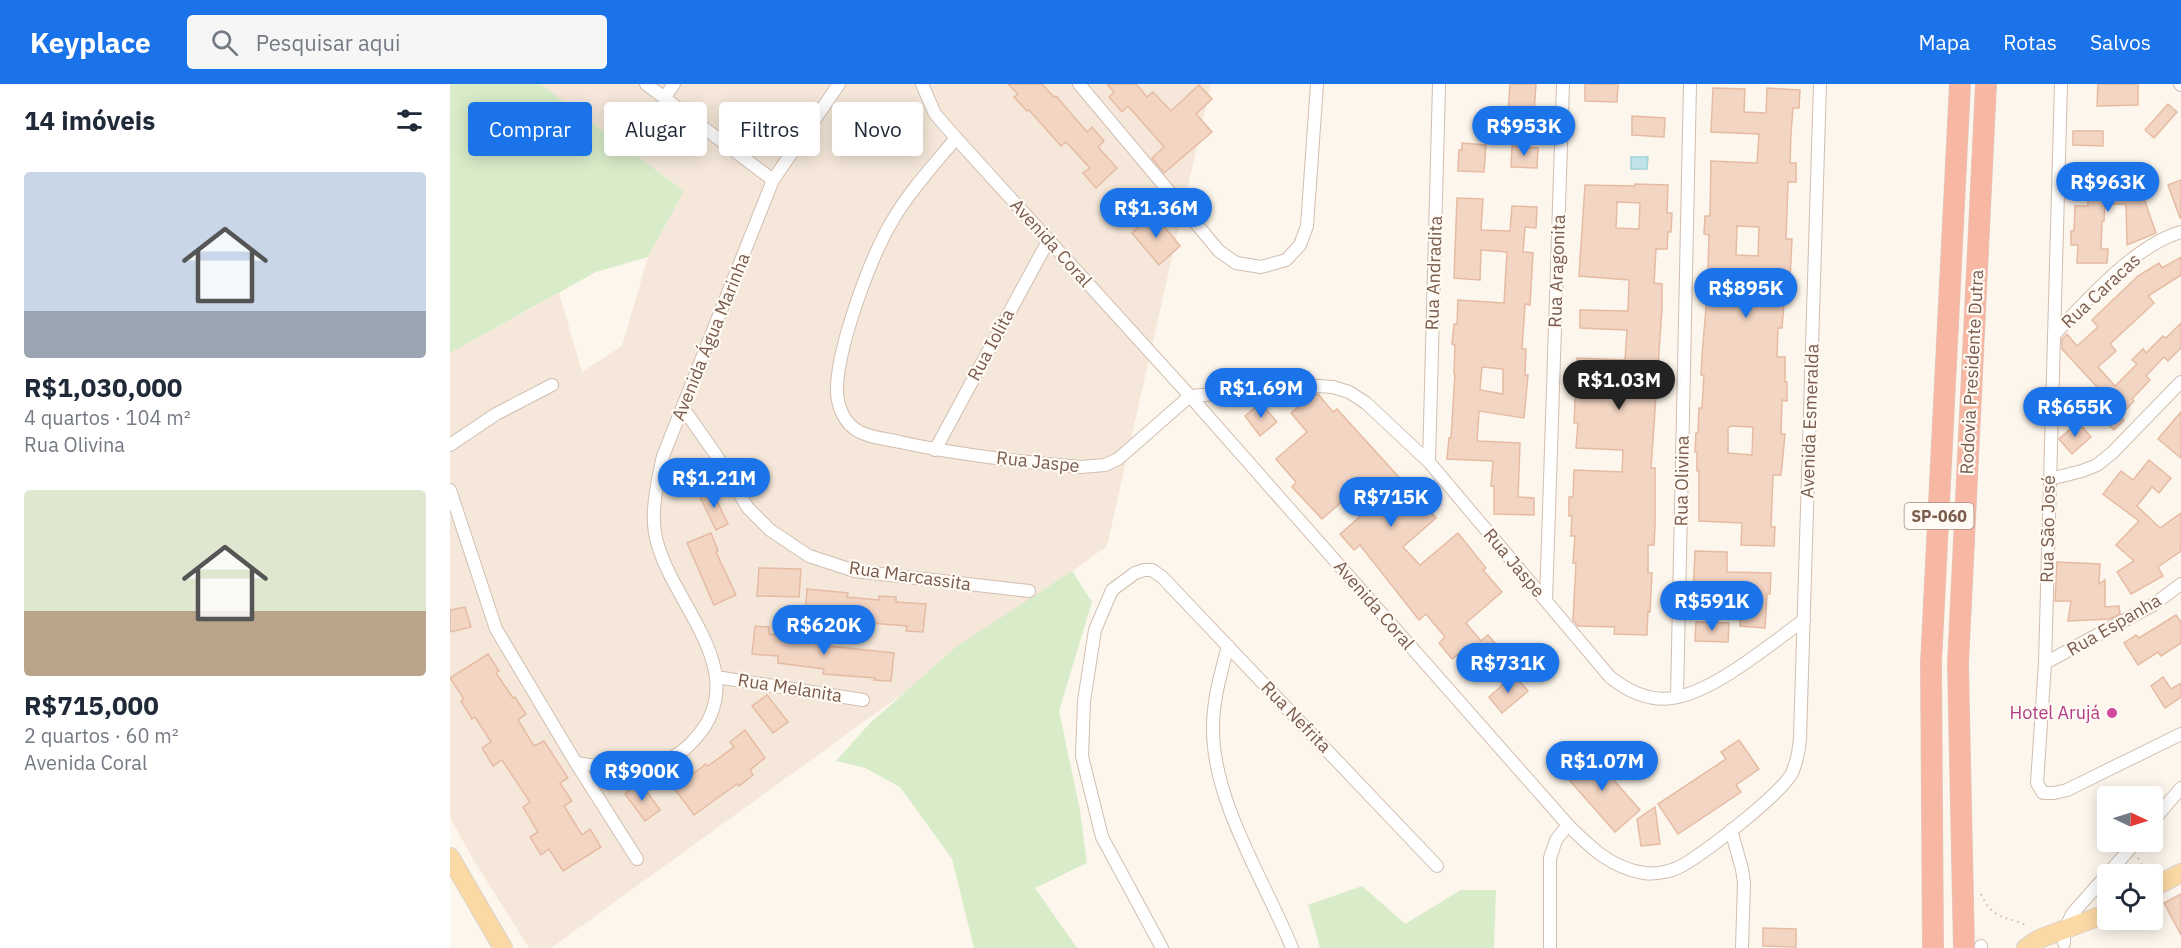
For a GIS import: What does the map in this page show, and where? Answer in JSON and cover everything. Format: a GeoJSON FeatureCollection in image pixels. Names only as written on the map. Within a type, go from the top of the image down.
{"type":"FeatureCollection","features":[{"type":"Feature","properties":{"kind":"highway","name":"Rodovia Presidente Dutra"},"geometry":{"type":"LineString","coordinates":[[1933,948],[1931,663],[1960,84]]}},
{"type":"Feature","properties":{"kind":"highway","name":"Rodovia Presidente Dutra"},"geometry":{"type":"LineString","coordinates":[[1975,947],[1958,664],[1986,84]]}},
{"type":"Feature","properties":{"kind":"main road"},"geometry":{"type":"LineString","coordinates":[[450,857],[503,948]]}},
{"type":"Feature","properties":{"kind":"main road"},"geometry":{"type":"LineString","coordinates":[[2163,882],[2181,873]]}},
{"type":"Feature","properties":{"kind":"main road"},"geometry":{"type":"LineString","coordinates":[[2163,893],[2181,884]]}},
{"type":"Feature","properties":{"kind":"main road"},"geometry":{"type":"LineString","coordinates":[[2061,941],[2097,919]]}},
{"type":"Feature","properties":{"kind":"main road"},"geometry":{"type":"LineString","coordinates":[[2026,948],[2039,939],[2061,941],[2097,926]]}},
{"type":"Feature","properties":{"kind":"street"},"geometry":{"type":"LineString","coordinates":[[646,84],[773,180]]}},
{"type":"Feature","properties":{"kind":"street"},"geometry":{"type":"LineString","coordinates":[[664,98],[674,84]]}},
{"type":"Feature","properties":{"kind":"street","name":"Avenida Água Marinha"},"geometry":{"type":"LineString","coordinates":[[576,763],[632,769],[658,765],[677,756],[706,727],[715,705],[717,676],[711,652],[668,571],[655,532],[655,496],[663,456],[773,180],[839,84]]}},
{"type":"Feature","properties":{"kind":"street","name":"Avenida Coral"},"geometry":{"type":"LineString","coordinates":[[922,84],[935,114],[956,138],[1190,396],[1568,825],[1605,859],[1627,870],[1646,874],[1667,871],[1683,865],[1731,830],[1779,789],[1791,774],[1797,758]]}},
{"type":"Feature","properties":{"kind":"street"},"geometry":{"type":"LineString","coordinates":[[1078,84],[1219,250],[1236,262],[1261,267],[1286,260],[1300,245],[1307,226],[1317,84]]}},
{"type":"Feature","properties":{"kind":"street","name":"Rua Andradita"},"geometry":{"type":"LineString","coordinates":[[1429,462],[1439,84]]}},
{"type":"Feature","properties":{"kind":"street","name":"Rua Aragonita"},"geometry":{"type":"LineString","coordinates":[[1546,601],[1563,84]]}},
{"type":"Feature","properties":{"kind":"street","name":"Rua Olivina"},"geometry":{"type":"LineString","coordinates":[[1677,697],[1690,84]]}},
{"type":"Feature","properties":{"kind":"street","name":"Avenida Esmeralda"},"geometry":{"type":"LineString","coordinates":[[1797,758],[1800,738],[1820,84]]}},
{"type":"Feature","properties":{"kind":"street","name":"Rua São José"},"geometry":{"type":"LineString","coordinates":[[2061,84],[2045,663],[2037,783],[2043,793],[2067,790],[2181,734]]}},
{"type":"Feature","properties":{"kind":"street","name":"Rua Jaspe"},"geometry":{"type":"LineString","coordinates":[[956,138],[894,218],[876,253],[856,304],[843,349],[837,386],[839,405],[847,422],[860,432],[935,450],[1044,464],[1081,467],[1105,465],[1118,459],[1190,396],[1319,386],[1333,387],[1349,392],[1366,403],[1429,462],[1610,677],[1624,688],[1640,695],[1677,697],[1706,686],[1735,669],[1804,620]]}},
{"type":"Feature","properties":{"kind":"street","name":"Rua Caracas"},"geometry":{"type":"LineString","coordinates":[[2054,335],[2092,295],[2123,268],[2149,248],[2181,232]]}},
{"type":"Feature","properties":{"kind":"street","name":"Rua Iolita"},"geometry":{"type":"LineString","coordinates":[[935,450],[1048,241]]}},
{"type":"Feature","properties":{"kind":"street"},"geometry":{"type":"LineString","coordinates":[[2050,479],[2097,465],[2112,453],[2181,382]]}},
{"type":"Feature","properties":{"kind":"street"},"geometry":{"type":"LineString","coordinates":[[450,445],[496,414],[552,385]]}},
{"type":"Feature","properties":{"kind":"street","name":"Rua Marcassita"},"geometry":{"type":"LineString","coordinates":[[683,408],[717,455],[748,507],[770,530],[809,556],[855,571],[1029,591]]}},
{"type":"Feature","properties":{"kind":"street"},"geometry":{"type":"LineString","coordinates":[[450,490],[496,628],[576,763],[637,859]]}},
{"type":"Feature","properties":{"kind":"street","name":"Rua Nefrita"},"geometry":{"type":"LineString","coordinates":[[1162,948],[1101,837],[1082,756],[1084,700],[1095,630],[1112,591],[1135,573],[1152,570],[1162,577],[1437,866]]}},
{"type":"Feature","properties":{"kind":"street","name":"Rua Espanha"},"geometry":{"type":"LineString","coordinates":[[2045,663],[2153,605],[2181,584]]}},
{"type":"Feature","properties":{"kind":"street"},"geometry":{"type":"LineString","coordinates":[[1228,646],[1216,690],[1213,728],[1217,765],[1230,809],[1292,948]]}},
{"type":"Feature","properties":{"kind":"street","name":"Rua Melanita"},"geometry":{"type":"LineString","coordinates":[[717,676],[863,700]]}},
{"type":"Feature","properties":{"kind":"street"},"geometry":{"type":"LineString","coordinates":[[2163,809],[2181,789]]}},
{"type":"Feature","properties":{"kind":"street"},"geometry":{"type":"LineString","coordinates":[[1550,948],[1550,858],[1556,840],[1568,825]]}},
{"type":"Feature","properties":{"kind":"street"},"geometry":{"type":"LineString","coordinates":[[1731,830],[1742,869],[1742,948]]}},
{"type":"Feature","properties":{"kind":"street"},"geometry":{"type":"LineString","coordinates":[[2118,864],[2127,852]]}},
{"type":"Feature","properties":{"kind":"street"},"geometry":{"type":"LineString","coordinates":[[2061,941],[2072,914],[2097,887]]}},
{"type":"Feature","properties":{"kind":"path"},"geometry":{"type":"LineString","coordinates":[[1980,892],[1987,907],[1995,914],[2031,928]]}},
{"type":"Feature","properties":{"kind":"shaded area"},"geometry":{"type":"Polygon","coordinates":[[[540,84],[1211,84],[1107,546],[551,948],[529,948],[450,818],[450,353],[559,293],[582,372],[622,346],[648,257],[684,191],[637,156],[707,156],[707,102],[604,102],[604,132],[592,123],[592,102],[564,102],[540,84]]]}},
{"type":"Feature","properties":{"kind":"green space"},"geometry":{"type":"Polygon","coordinates":[[[450,84],[540,84],[564,102],[468,102],[468,156],[592,156],[592,123],[604,132],[604,156],[637,156],[684,191],[648,257],[596,272],[450,353],[450,84]]]}},
{"type":"Feature","properties":{"kind":"green space"},"geometry":{"type":"Polygon","coordinates":[[[1072,571],[1092,602],[1059,711],[1080,810],[1087,863],[1035,888],[1077,948],[974,948],[952,859],[900,787],[865,768],[836,761],[870,723],[956,647],[1072,571]]]}},
{"type":"Feature","properties":{"kind":"green space"},"geometry":{"type":"Polygon","coordinates":[[[1362,886],[1405,924],[1461,890],[1496,890],[1494,948],[1320,948],[1308,905],[1362,886]]]}},
{"type":"Feature","properties":{"kind":"water"},"geometry":{"type":"Polygon","coordinates":[[[1631,157],[1648,157],[1647,169],[1631,169],[1631,157]]]}},
{"type":"Feature","properties":{"kind":"building"},"geometry":{"type":"Polygon","coordinates":[[[1008,84],[1042,84],[1054,97],[1056,96],[1087,132],[1092,127],[1104,141],[1098,147],[1117,168],[1096,188],[1083,173],[1090,168],[1066,142],[1061,146],[1029,110],[1027,111],[1014,97],[1018,94],[1008,84]]]}},
{"type":"Feature","properties":{"kind":"building"},"geometry":{"type":"Polygon","coordinates":[[[1107,84],[1136,84],[1147,97],[1153,92],[1171,111],[1199,85],[1212,99],[1196,114],[1212,132],[1164,173],[1152,158],[1164,147],[1128,106],[1122,112],[1109,97],[1114,92],[1107,84]]]}},
{"type":"Feature","properties":{"kind":"building"},"geometry":{"type":"Polygon","coordinates":[[[1510,84],[1536,84],[1533,127],[1507,126],[1510,84]]]}},
{"type":"Feature","properties":{"kind":"building"},"geometry":{"type":"Polygon","coordinates":[[[1585,84],[1618,84],[1617,102],[1585,101],[1585,84]]]}},
{"type":"Feature","properties":{"kind":"building"},"geometry":{"type":"Polygon","coordinates":[[[2098,84],[2138,84],[2138,105],[2097,106],[2098,84]]]}},
{"type":"Feature","properties":{"kind":"building"},"geometry":{"type":"Polygon","coordinates":[[[1713,88],[1745,89],[1744,112],[1766,113],[1767,88],[1800,90],[1799,108],[1793,108],[1791,133],[1790,163],[1796,163],[1796,182],[1788,182],[1786,239],[1792,239],[1790,280],[1786,280],[1782,328],[1778,328],[1777,357],[1785,357],[1787,401],[1782,400],[1781,434],[1785,434],[1781,475],[1773,475],[1771,527],[1775,527],[1774,546],[1741,545],[1742,523],[1699,521],[1699,471],[1697,471],[1697,452],[1695,452],[1699,408],[1702,408],[1704,375],[1701,375],[1709,273],[1709,235],[1704,234],[1705,216],[1710,216],[1711,161],[1757,163],[1759,134],[1711,132],[1713,88]],[[1737,226],[1736,255],[1758,256],[1759,227],[1737,226]],[[1731,426],[1728,428],[1728,453],[1752,455],[1753,427],[1731,426]]]}},
{"type":"Feature","properties":{"kind":"building"},"geometry":{"type":"Polygon","coordinates":[[[2168,104],[2177,112],[2154,138],[2145,130],[2168,104]]]}},
{"type":"Feature","properties":{"kind":"building"},"geometry":{"type":"Polygon","coordinates":[[[1632,116],[1665,118],[1664,137],[1632,135],[1632,116]]]}},
{"type":"Feature","properties":{"kind":"building"},"geometry":{"type":"Polygon","coordinates":[[[2073,131],[2103,131],[2103,146],[2073,145],[2073,131]]]}},
{"type":"Feature","properties":{"kind":"building"},"geometry":{"type":"Polygon","coordinates":[[[1462,143],[1486,145],[1484,172],[1458,171],[1459,150],[1462,150],[1462,143]]]}},
{"type":"Feature","properties":{"kind":"building"},"geometry":{"type":"Polygon","coordinates":[[[1512,146],[1538,148],[1537,168],[1511,167],[1512,146]]]}},
{"type":"Feature","properties":{"kind":"building"},"geometry":{"type":"Polygon","coordinates":[[[2086,166],[2116,167],[2116,187],[2135,173],[2156,233],[2127,245],[2126,204],[2105,204],[2101,249],[2108,249],[2107,263],[2077,263],[2078,245],[2071,245],[2075,206],[2088,206],[2086,166]]]}},
{"type":"Feature","properties":{"kind":"building"},"geometry":{"type":"Polygon","coordinates":[[[2181,180],[2181,218],[2180,218],[2168,185],[2181,180]]]}},
{"type":"Feature","properties":{"kind":"building"},"geometry":{"type":"Polygon","coordinates":[[[1635,184],[1668,185],[1667,213],[1672,213],[1667,249],[1656,249],[1654,283],[1662,284],[1662,308],[1651,468],[1655,468],[1655,526],[1654,545],[1648,545],[1648,573],[1652,573],[1647,635],[1614,634],[1615,627],[1578,626],[1573,620],[1575,536],[1571,536],[1572,516],[1569,516],[1569,497],[1573,497],[1574,470],[1622,472],[1623,450],[1576,448],[1578,423],[1574,423],[1577,358],[1625,360],[1627,330],[1580,328],[1580,310],[1628,311],[1629,280],[1579,276],[1585,185],[1635,186],[1635,184]],[[1617,202],[1616,228],[1639,229],[1640,203],[1617,202]]]}},
{"type":"Feature","properties":{"kind":"building"},"geometry":{"type":"Polygon","coordinates":[[[1457,198],[1483,199],[1481,230],[1510,231],[1512,206],[1537,207],[1536,228],[1525,227],[1523,252],[1533,253],[1530,305],[1525,304],[1522,349],[1526,349],[1525,375],[1528,375],[1524,418],[1479,411],[1477,441],[1520,443],[1518,497],[1534,498],[1534,515],[1494,514],[1494,486],[1491,486],[1493,461],[1447,459],[1449,438],[1451,438],[1455,374],[1455,345],[1452,344],[1454,324],[1457,324],[1458,300],[1504,303],[1507,252],[1481,250],[1480,280],[1454,278],[1457,198]],[[1482,367],[1480,390],[1503,394],[1503,369],[1482,367]]]}},
{"type":"Feature","properties":{"kind":"building"},"geometry":{"type":"Polygon","coordinates":[[[1153,213],[1180,246],[1159,265],[1132,233],[1153,213]]]}},
{"type":"Feature","properties":{"kind":"building"},"geometry":{"type":"Polygon","coordinates":[[[2181,257],[2181,275],[2148,296],[2154,303],[2110,344],[2116,351],[2098,367],[2115,386],[2137,364],[2132,360],[2143,349],[2146,353],[2163,336],[2166,338],[2181,323],[2181,348],[2168,361],[2164,357],[2146,376],[2150,380],[2132,399],[2134,401],[2120,416],[2124,420],[2114,430],[2099,415],[2111,402],[2062,349],[2062,339],[2067,334],[2077,346],[2098,327],[2092,320],[2138,276],[2159,263],[2162,268],[2181,257]]]}},
{"type":"Feature","properties":{"kind":"building"},"geometry":{"type":"Polygon","coordinates":[[[1318,394],[1333,412],[1337,409],[1436,518],[1403,547],[1420,565],[1458,533],[1486,568],[1483,570],[1502,592],[1466,623],[1481,641],[1488,635],[1502,651],[1476,673],[1460,653],[1452,659],[1439,643],[1445,637],[1426,614],[1419,620],[1360,545],[1354,550],[1340,534],[1376,503],[1361,485],[1322,519],[1292,487],[1296,482],[1276,459],[1307,432],[1291,413],[1312,395],[1318,394]]]}},
{"type":"Feature","properties":{"kind":"building"},"geometry":{"type":"Polygon","coordinates":[[[1261,403],[1277,422],[1260,436],[1245,416],[1261,403]]]}},
{"type":"Feature","properties":{"kind":"building"},"geometry":{"type":"Polygon","coordinates":[[[2181,412],[2181,458],[2158,439],[2181,412]]]}},
{"type":"Feature","properties":{"kind":"building"},"geometry":{"type":"Polygon","coordinates":[[[2078,422],[2091,437],[2072,454],[2059,439],[2078,422]]]}},
{"type":"Feature","properties":{"kind":"building"},"geometry":{"type":"Polygon","coordinates":[[[2149,460],[2171,478],[2159,493],[2152,487],[2137,506],[2160,528],[2181,513],[2181,551],[2158,567],[2163,576],[2131,594],[2117,572],[2134,561],[2116,545],[2139,521],[2103,494],[2121,471],[2133,480],[2149,460]]]}},
{"type":"Feature","properties":{"kind":"building"},"geometry":{"type":"Polygon","coordinates":[[[711,489],[728,524],[716,530],[699,495],[711,489]]]}},
{"type":"Feature","properties":{"kind":"building"},"geometry":{"type":"Polygon","coordinates":[[[711,533],[718,551],[716,552],[736,595],[714,605],[687,543],[711,533]]]}},
{"type":"Feature","properties":{"kind":"building"},"geometry":{"type":"Polygon","coordinates":[[[1695,551],[1727,552],[1727,572],[1771,573],[1765,628],[1740,626],[1741,598],[1693,596],[1695,551]]]}},
{"type":"Feature","properties":{"kind":"building"},"geometry":{"type":"Polygon","coordinates":[[[2057,562],[2100,564],[2099,584],[2105,580],[2105,607],[2119,606],[2120,614],[2110,619],[2068,621],[2071,601],[2055,601],[2057,562]]]}},
{"type":"Feature","properties":{"kind":"building"},"geometry":{"type":"Polygon","coordinates":[[[759,568],[801,569],[799,597],[757,596],[759,568]]]}},
{"type":"Feature","properties":{"kind":"building"},"geometry":{"type":"Polygon","coordinates":[[[807,589],[848,593],[847,597],[879,600],[879,596],[896,597],[896,602],[926,604],[923,632],[906,631],[907,626],[871,623],[871,627],[853,626],[854,621],[805,617],[807,589]]]}},
{"type":"Feature","properties":{"kind":"building"},"geometry":{"type":"Polygon","coordinates":[[[465,607],[471,627],[450,632],[450,610],[465,607]]]}},
{"type":"Feature","properties":{"kind":"building"},"geometry":{"type":"Polygon","coordinates":[[[2176,615],[2181,622],[2181,643],[2161,656],[2158,652],[2138,665],[2124,643],[2136,635],[2139,638],[2176,615]]]}},
{"type":"Feature","properties":{"kind":"building"},"geometry":{"type":"Polygon","coordinates":[[[1696,622],[1729,623],[1728,642],[1695,641],[1696,622]]]}},
{"type":"Feature","properties":{"kind":"building"},"geometry":{"type":"Polygon","coordinates":[[[755,626],[769,627],[769,634],[819,640],[819,645],[894,653],[891,681],[823,674],[824,669],[778,663],[778,656],[752,654],[755,626]]]}},
{"type":"Feature","properties":{"kind":"building"},"geometry":{"type":"Polygon","coordinates":[[[488,654],[499,671],[496,673],[526,714],[518,720],[534,746],[544,741],[568,778],[560,783],[572,801],[564,806],[582,835],[590,829],[601,847],[563,871],[549,849],[541,855],[530,837],[538,832],[523,807],[530,802],[502,760],[493,766],[482,748],[491,742],[475,717],[472,719],[461,701],[464,699],[450,678],[488,654]]]}},
{"type":"Feature","properties":{"kind":"building"},"geometry":{"type":"Polygon","coordinates":[[[1514,675],[1528,691],[1502,713],[1489,697],[1514,675]]]}},
{"type":"Feature","properties":{"kind":"building"},"geometry":{"type":"Polygon","coordinates":[[[2163,677],[2171,689],[2181,683],[2181,697],[2165,708],[2151,686],[2163,677]]]}},
{"type":"Feature","properties":{"kind":"building"},"geometry":{"type":"Polygon","coordinates":[[[767,695],[788,722],[773,733],[752,706],[767,695]]]}},
{"type":"Feature","properties":{"kind":"building"},"geometry":{"type":"Polygon","coordinates":[[[745,730],[765,758],[750,770],[753,775],[694,815],[674,788],[734,747],[730,742],[745,730]]]}},
{"type":"Feature","properties":{"kind":"building"},"geometry":{"type":"Polygon","coordinates":[[[1739,740],[1759,769],[1736,785],[1741,792],[1678,834],[1658,804],[1726,759],[1721,752],[1739,740]]]}},
{"type":"Feature","properties":{"kind":"building"},"geometry":{"type":"Polygon","coordinates":[[[1589,752],[1640,810],[1615,832],[1564,774],[1589,752]]]}},
{"type":"Feature","properties":{"kind":"building"},"geometry":{"type":"Polygon","coordinates":[[[640,782],[660,810],[645,821],[625,794],[640,782]]]}},
{"type":"Feature","properties":{"kind":"building"},"geometry":{"type":"Polygon","coordinates":[[[1655,807],[1660,844],[1641,846],[1637,819],[1655,807]]]}},
{"type":"Feature","properties":{"kind":"building"},"geometry":{"type":"Polygon","coordinates":[[[2181,894],[2181,935],[2164,903],[2181,894]]]}},
{"type":"Feature","properties":{"kind":"building"},"geometry":{"type":"Polygon","coordinates":[[[1763,928],[1796,929],[1796,947],[1763,946],[1763,928]]]}},
{"type":"Feature","properties":{"kind":"place","name":"Hotel Arujá"},"geometry":{"type":"Point","coordinates":[2112,713]}}]}
